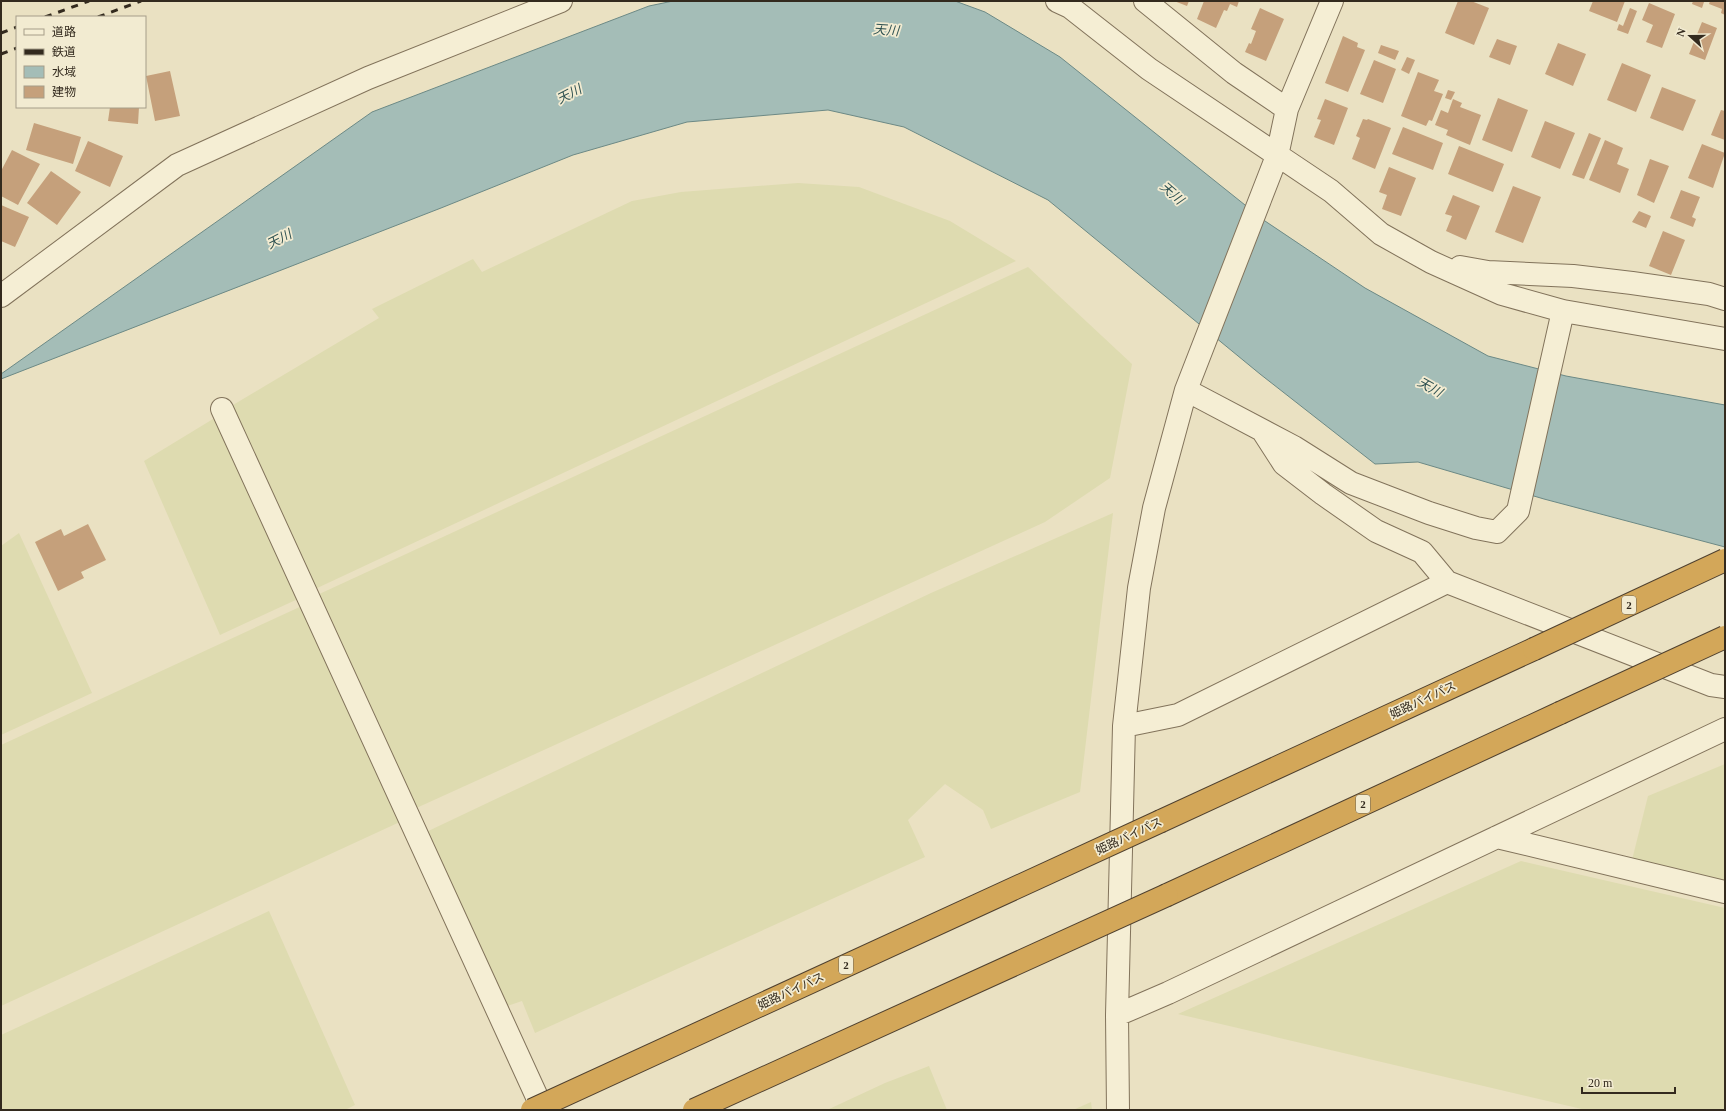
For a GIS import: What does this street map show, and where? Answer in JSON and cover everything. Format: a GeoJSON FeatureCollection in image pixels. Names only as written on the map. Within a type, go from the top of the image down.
{"type":"FeatureCollection","features":[{"type":"Feature","properties":{"kind":"highway","name":"姫路バイパス"},"geometry":{"type":"LineString","coordinates":[[532,1110],[1725,560]]}},
{"type":"Feature","properties":{"kind":"highway","name":"2"},"geometry":{"type":"LineString","coordinates":[[694,1110],[1167,895],[1725,637]]}},
{"type":"Feature","properties":{"kind":"street"},"geometry":{"type":"LineString","coordinates":[[1,296],[177,165],[368,78],[561,1]]}},
{"type":"Feature","properties":{"kind":"street"},"geometry":{"type":"LineString","coordinates":[[1057,1],[1070,7],[1149,69],[1331,191],[1381,234],[1431,262],[1502,294],[1564,311],[1725,339]]}},
{"type":"Feature","properties":{"kind":"street"},"geometry":{"type":"LineString","coordinates":[[1145,1],[1234,73],[1287,109]]}},
{"type":"Feature","properties":{"kind":"street"},"geometry":{"type":"LineString","coordinates":[[1118,1110],[1117,1015],[1124,726],[1141,580],[1154,508],[1186,390],[1201,346],[1277,156],[1287,109],[1332,1]]}},
{"type":"Feature","properties":{"kind":"street"},"geometry":{"type":"LineString","coordinates":[[1431,262],[1488,272],[1573,276],[1632,283],[1709,294],[1725,299]]}},
{"type":"Feature","properties":{"kind":"street"},"geometry":{"type":"LineString","coordinates":[[1186,390],[1264,433],[1294,447],[1351,484],[1428,513],[1476,528],[1497,532],[1518,511],[1552,355],[1564,311]]}},
{"type":"Feature","properties":{"kind":"street"},"geometry":{"type":"LineString","coordinates":[[222,409],[543,1110]]}},
{"type":"Feature","properties":{"kind":"street"},"geometry":{"type":"LineString","coordinates":[[1264,433],[1284,464],[1323,494],[1376,530],[1422,552],[1447,582],[1711,685],[1725,687]]}},
{"type":"Feature","properties":{"kind":"street"},"geometry":{"type":"LineString","coordinates":[[1124,726],[1178,715],[1447,582]]}},
{"type":"Feature","properties":{"kind":"street"},"geometry":{"type":"LineString","coordinates":[[1117,1015],[1725,729]]}},
{"type":"Feature","properties":{"kind":"street"},"geometry":{"type":"LineString","coordinates":[[1497,837],[1725,892]]}},
{"type":"Feature","properties":{"kind":"shaded area"},"geometry":{"type":"Polygon","coordinates":[[[798,183],[859,187],[950,221],[1016,261],[313,590],[234,422],[233,405],[379,318],[372,309],[473,259],[482,272],[632,201],[681,192],[798,183]]]}},
{"type":"Feature","properties":{"kind":"shaded area"},"geometry":{"type":"Polygon","coordinates":[[[1028,267],[1132,364],[1110,478],[1045,522],[412,810],[315,596],[1028,267]]]}},
{"type":"Feature","properties":{"kind":"shaded area"},"geometry":{"type":"Polygon","coordinates":[[[213,419],[220,423],[300,598],[220,635],[144,461],[213,419]]]}},
{"type":"Feature","properties":{"kind":"shaded area"},"geometry":{"type":"Polygon","coordinates":[[[1113,513],[1080,792],[991,829],[983,810],[945,784],[908,820],[925,857],[535,1033],[522,1001],[501,1008],[422,834],[931,593],[1113,513]]]}},
{"type":"Feature","properties":{"kind":"shaded area"},"geometry":{"type":"Polygon","coordinates":[[[19,533],[92,693],[1,735],[1,546],[19,533]]]}},
{"type":"Feature","properties":{"kind":"shaded area"},"geometry":{"type":"Polygon","coordinates":[[[304,605],[402,821],[1,1006],[1,745],[304,605]]]}},
{"type":"Feature","properties":{"kind":"shaded area"},"geometry":{"type":"Polygon","coordinates":[[[1725,764],[1725,881],[1632,860],[1648,796],[1725,764]]]}},
{"type":"Feature","properties":{"kind":"shaded area"},"geometry":{"type":"Polygon","coordinates":[[[1521,861],[1725,908],[1725,1110],[1586,1110],[1178,1014],[1521,861]]]}},
{"type":"Feature","properties":{"kind":"shaded area"},"geometry":{"type":"Polygon","coordinates":[[[269,911],[355,1105],[345,1110],[1,1110],[1,1035],[269,911]]]}},
{"type":"Feature","properties":{"kind":"shaded area"},"geometry":{"type":"Polygon","coordinates":[[[929,1066],[947,1110],[827,1110],[885,1083],[929,1066]]]}},
{"type":"Feature","properties":{"kind":"shaded area"},"geometry":{"type":"Polygon","coordinates":[[[1091,1102],[1092,1110],[1073,1110],[1091,1102]]]}},
{"type":"Feature","properties":{"kind":"water","name":"天川"},"geometry":{"type":"Polygon","coordinates":[[[673,1],[955,1],[985,12],[1060,57],[1265,221],[1365,288],[1488,356],[1566,376],[1725,405],[1725,547],[1544,499],[1418,462],[1375,464],[1260,374],[1048,200],[904,127],[828,110],[687,122],[573,155],[441,208],[1,379],[1,374],[372,112],[649,6],[673,1]]]}},
{"type":"Feature","properties":{"kind":"building"},"geometry":{"type":"Polygon","coordinates":[[[1174,1],[1189,1],[1187,6],[1174,1]]]}},
{"type":"Feature","properties":{"kind":"building"},"geometry":{"type":"Polygon","coordinates":[[[1204,1],[1239,1],[1237,7],[1230,4],[1227,11],[1224,10],[1216,28],[1197,19],[1204,1]]]}},
{"type":"Feature","properties":{"kind":"building"},"geometry":{"type":"Polygon","coordinates":[[[1458,1],[1471,1],[1489,8],[1474,45],[1445,33],[1458,1]]]}},
{"type":"Feature","properties":{"kind":"building"},"geometry":{"type":"Polygon","coordinates":[[[1593,1],[1625,1],[1617,22],[1589,11],[1593,1]]]}},
{"type":"Feature","properties":{"kind":"building"},"geometry":{"type":"Polygon","coordinates":[[[1693,1],[1704,2],[1702,8],[1692,4],[1693,1]]]}},
{"type":"Feature","properties":{"kind":"building"},"geometry":{"type":"Polygon","coordinates":[[[1710,1],[1725,1],[1725,15],[1721,13],[1722,9],[1709,4],[1710,1]]]}},
{"type":"Feature","properties":{"kind":"building"},"geometry":{"type":"Polygon","coordinates":[[[1649,3],[1675,14],[1662,48],[1646,42],[1653,25],[1642,20],[1649,3]]]}},
{"type":"Feature","properties":{"kind":"building"},"geometry":{"type":"Polygon","coordinates":[[[1260,8],[1284,19],[1266,61],[1245,52],[1249,43],[1251,44],[1256,31],[1251,29],[1260,8]]]}},
{"type":"Feature","properties":{"kind":"building"},"geometry":{"type":"Polygon","coordinates":[[[1630,8],[1637,11],[1628,34],[1617,30],[1619,24],[1623,26],[1630,8]]]}},
{"type":"Feature","properties":{"kind":"building"},"geometry":{"type":"Polygon","coordinates":[[[1702,22],[1717,28],[1705,60],[1689,54],[1702,22]]]}},
{"type":"Feature","properties":{"kind":"building"},"geometry":{"type":"Polygon","coordinates":[[[1343,36],[1358,43],[1357,47],[1365,50],[1348,92],[1325,83],[1343,36]]]}},
{"type":"Feature","properties":{"kind":"building"},"geometry":{"type":"Polygon","coordinates":[[[1497,39],[1517,46],[1510,65],[1489,57],[1497,39]]]}},
{"type":"Feature","properties":{"kind":"building"},"geometry":{"type":"Polygon","coordinates":[[[1558,43],[1586,54],[1573,86],[1545,74],[1558,43]]]}},
{"type":"Feature","properties":{"kind":"building"},"geometry":{"type":"Polygon","coordinates":[[[1381,45],[1399,51],[1395,60],[1378,53],[1381,45]]]}},
{"type":"Feature","properties":{"kind":"building"},"geometry":{"type":"Polygon","coordinates":[[[1407,57],[1415,60],[1409,74],[1401,70],[1407,57]]]}},
{"type":"Feature","properties":{"kind":"building"},"geometry":{"type":"Polygon","coordinates":[[[1374,60],[1396,69],[1383,103],[1360,94],[1374,60]]]}},
{"type":"Feature","properties":{"kind":"building"},"geometry":{"type":"Polygon","coordinates":[[[1622,63],[1651,75],[1636,112],[1607,100],[1622,63]]]}},
{"type":"Feature","properties":{"kind":"building"},"geometry":{"type":"Polygon","coordinates":[[[170,71],[180,116],[155,121],[146,76],[170,71]]]}},
{"type":"Feature","properties":{"kind":"building"},"geometry":{"type":"Polygon","coordinates":[[[1418,72],[1439,80],[1434,91],[1443,94],[1432,121],[1429,120],[1426,126],[1401,116],[1418,72]]]}},
{"type":"Feature","properties":{"kind":"building"},"geometry":{"type":"Polygon","coordinates":[[[1662,87],[1696,100],[1683,131],[1650,118],[1662,87]]]}},
{"type":"Feature","properties":{"kind":"building"},"geometry":{"type":"Polygon","coordinates":[[[1448,90],[1455,92],[1451,100],[1445,98],[1448,90]]]}},
{"type":"Feature","properties":{"kind":"building"},"geometry":{"type":"Polygon","coordinates":[[[1498,98],[1528,110],[1512,152],[1482,140],[1498,98]]]}},
{"type":"Feature","properties":{"kind":"building"},"geometry":{"type":"Polygon","coordinates":[[[1325,99],[1348,108],[1334,145],[1314,137],[1321,120],[1317,119],[1325,99]]]}},
{"type":"Feature","properties":{"kind":"building"},"geometry":{"type":"Polygon","coordinates":[[[1453,99],[1462,103],[1460,107],[1481,115],[1470,145],[1446,135],[1448,130],[1435,125],[1441,110],[1448,113],[1453,99]]]}},
{"type":"Feature","properties":{"kind":"building"},"geometry":{"type":"Polygon","coordinates":[[[110,108],[139,108],[138,124],[108,121],[110,108]]]}},
{"type":"Feature","properties":{"kind":"building"},"geometry":{"type":"Polygon","coordinates":[[[1721,110],[1725,111],[1725,140],[1711,135],[1721,110]]]}},
{"type":"Feature","properties":{"kind":"building"},"geometry":{"type":"Polygon","coordinates":[[[1363,119],[1368,119],[1391,128],[1375,169],[1352,159],[1360,138],[1356,136],[1363,119]]]}},
{"type":"Feature","properties":{"kind":"building"},"geometry":{"type":"Polygon","coordinates":[[[1545,121],[1575,133],[1560,169],[1531,157],[1545,121]]]}},
{"type":"Feature","properties":{"kind":"building"},"geometry":{"type":"Polygon","coordinates":[[[34,123],[81,137],[73,164],[26,150],[34,123]]]}},
{"type":"Feature","properties":{"kind":"building"},"geometry":{"type":"Polygon","coordinates":[[[1403,127],[1443,143],[1433,170],[1392,154],[1403,127]]]}},
{"type":"Feature","properties":{"kind":"building"},"geometry":{"type":"Polygon","coordinates":[[[1589,133],[1601,138],[1584,179],[1572,175],[1589,133]]]}},
{"type":"Feature","properties":{"kind":"building"},"geometry":{"type":"Polygon","coordinates":[[[1605,140],[1623,148],[1617,164],[1629,169],[1620,193],[1589,180],[1605,140]]]}},
{"type":"Feature","properties":{"kind":"building"},"geometry":{"type":"Polygon","coordinates":[[[88,141],[123,156],[110,187],[75,171],[88,141]]]}},
{"type":"Feature","properties":{"kind":"building"},"geometry":{"type":"Polygon","coordinates":[[[1702,144],[1725,153],[1713,188],[1688,178],[1702,144]]]}},
{"type":"Feature","properties":{"kind":"building"},"geometry":{"type":"Polygon","coordinates":[[[1459,146],[1504,164],[1493,192],[1448,174],[1459,146]]]}},
{"type":"Feature","properties":{"kind":"building"},"geometry":{"type":"Polygon","coordinates":[[[12,150],[40,164],[18,205],[1,196],[1,171],[12,150]]]}},
{"type":"Feature","properties":{"kind":"building"},"geometry":{"type":"Polygon","coordinates":[[[1650,159],[1669,166],[1654,203],[1637,195],[1650,159]]]}},
{"type":"Feature","properties":{"kind":"building"},"geometry":{"type":"Polygon","coordinates":[[[1389,167],[1416,178],[1401,216],[1382,209],[1387,195],[1379,192],[1389,167]]]}},
{"type":"Feature","properties":{"kind":"building"},"geometry":{"type":"Polygon","coordinates":[[[51,171],[81,192],[57,225],[27,203],[51,171]]]}},
{"type":"Feature","properties":{"kind":"building"},"geometry":{"type":"Polygon","coordinates":[[[1513,186],[1541,197],[1523,243],[1495,232],[1513,186]]]}},
{"type":"Feature","properties":{"kind":"building"},"geometry":{"type":"Polygon","coordinates":[[[1681,190],[1700,197],[1692,217],[1696,219],[1693,227],[1670,218],[1681,190]]]}},
{"type":"Feature","properties":{"kind":"building"},"geometry":{"type":"Polygon","coordinates":[[[1453,195],[1480,206],[1466,240],[1446,231],[1452,216],[1445,214],[1453,195]]]}},
{"type":"Feature","properties":{"kind":"building"},"geometry":{"type":"Polygon","coordinates":[[[1,205],[29,217],[15,247],[1,241],[1,205]]]}},
{"type":"Feature","properties":{"kind":"building"},"geometry":{"type":"Polygon","coordinates":[[[1639,211],[1651,216],[1646,228],[1632,222],[1639,211]]]}},
{"type":"Feature","properties":{"kind":"building"},"geometry":{"type":"Polygon","coordinates":[[[1663,231],[1685,240],[1671,275],[1649,266],[1663,231]]]}},
{"type":"Feature","properties":{"kind":"building"},"geometry":{"type":"Polygon","coordinates":[[[88,524],[106,560],[81,572],[84,578],[58,591],[35,542],[61,529],[64,536],[88,524]]]}},
{"type":"Feature","properties":{"kind":"railway"},"geometry":{"type":"LineString","coordinates":[[48,16],[89,1]]}},
{"type":"Feature","properties":{"kind":"railway"},"geometry":{"type":"LineString","coordinates":[[101,16],[141,1]]}},
{"type":"Feature","properties":{"kind":"railway"},"geometry":{"type":"LineString","coordinates":[[1,33],[16,27]]}},
{"type":"Feature","properties":{"kind":"railway"},"geometry":{"type":"LineString","coordinates":[[1,54],[16,48]]}}]}
